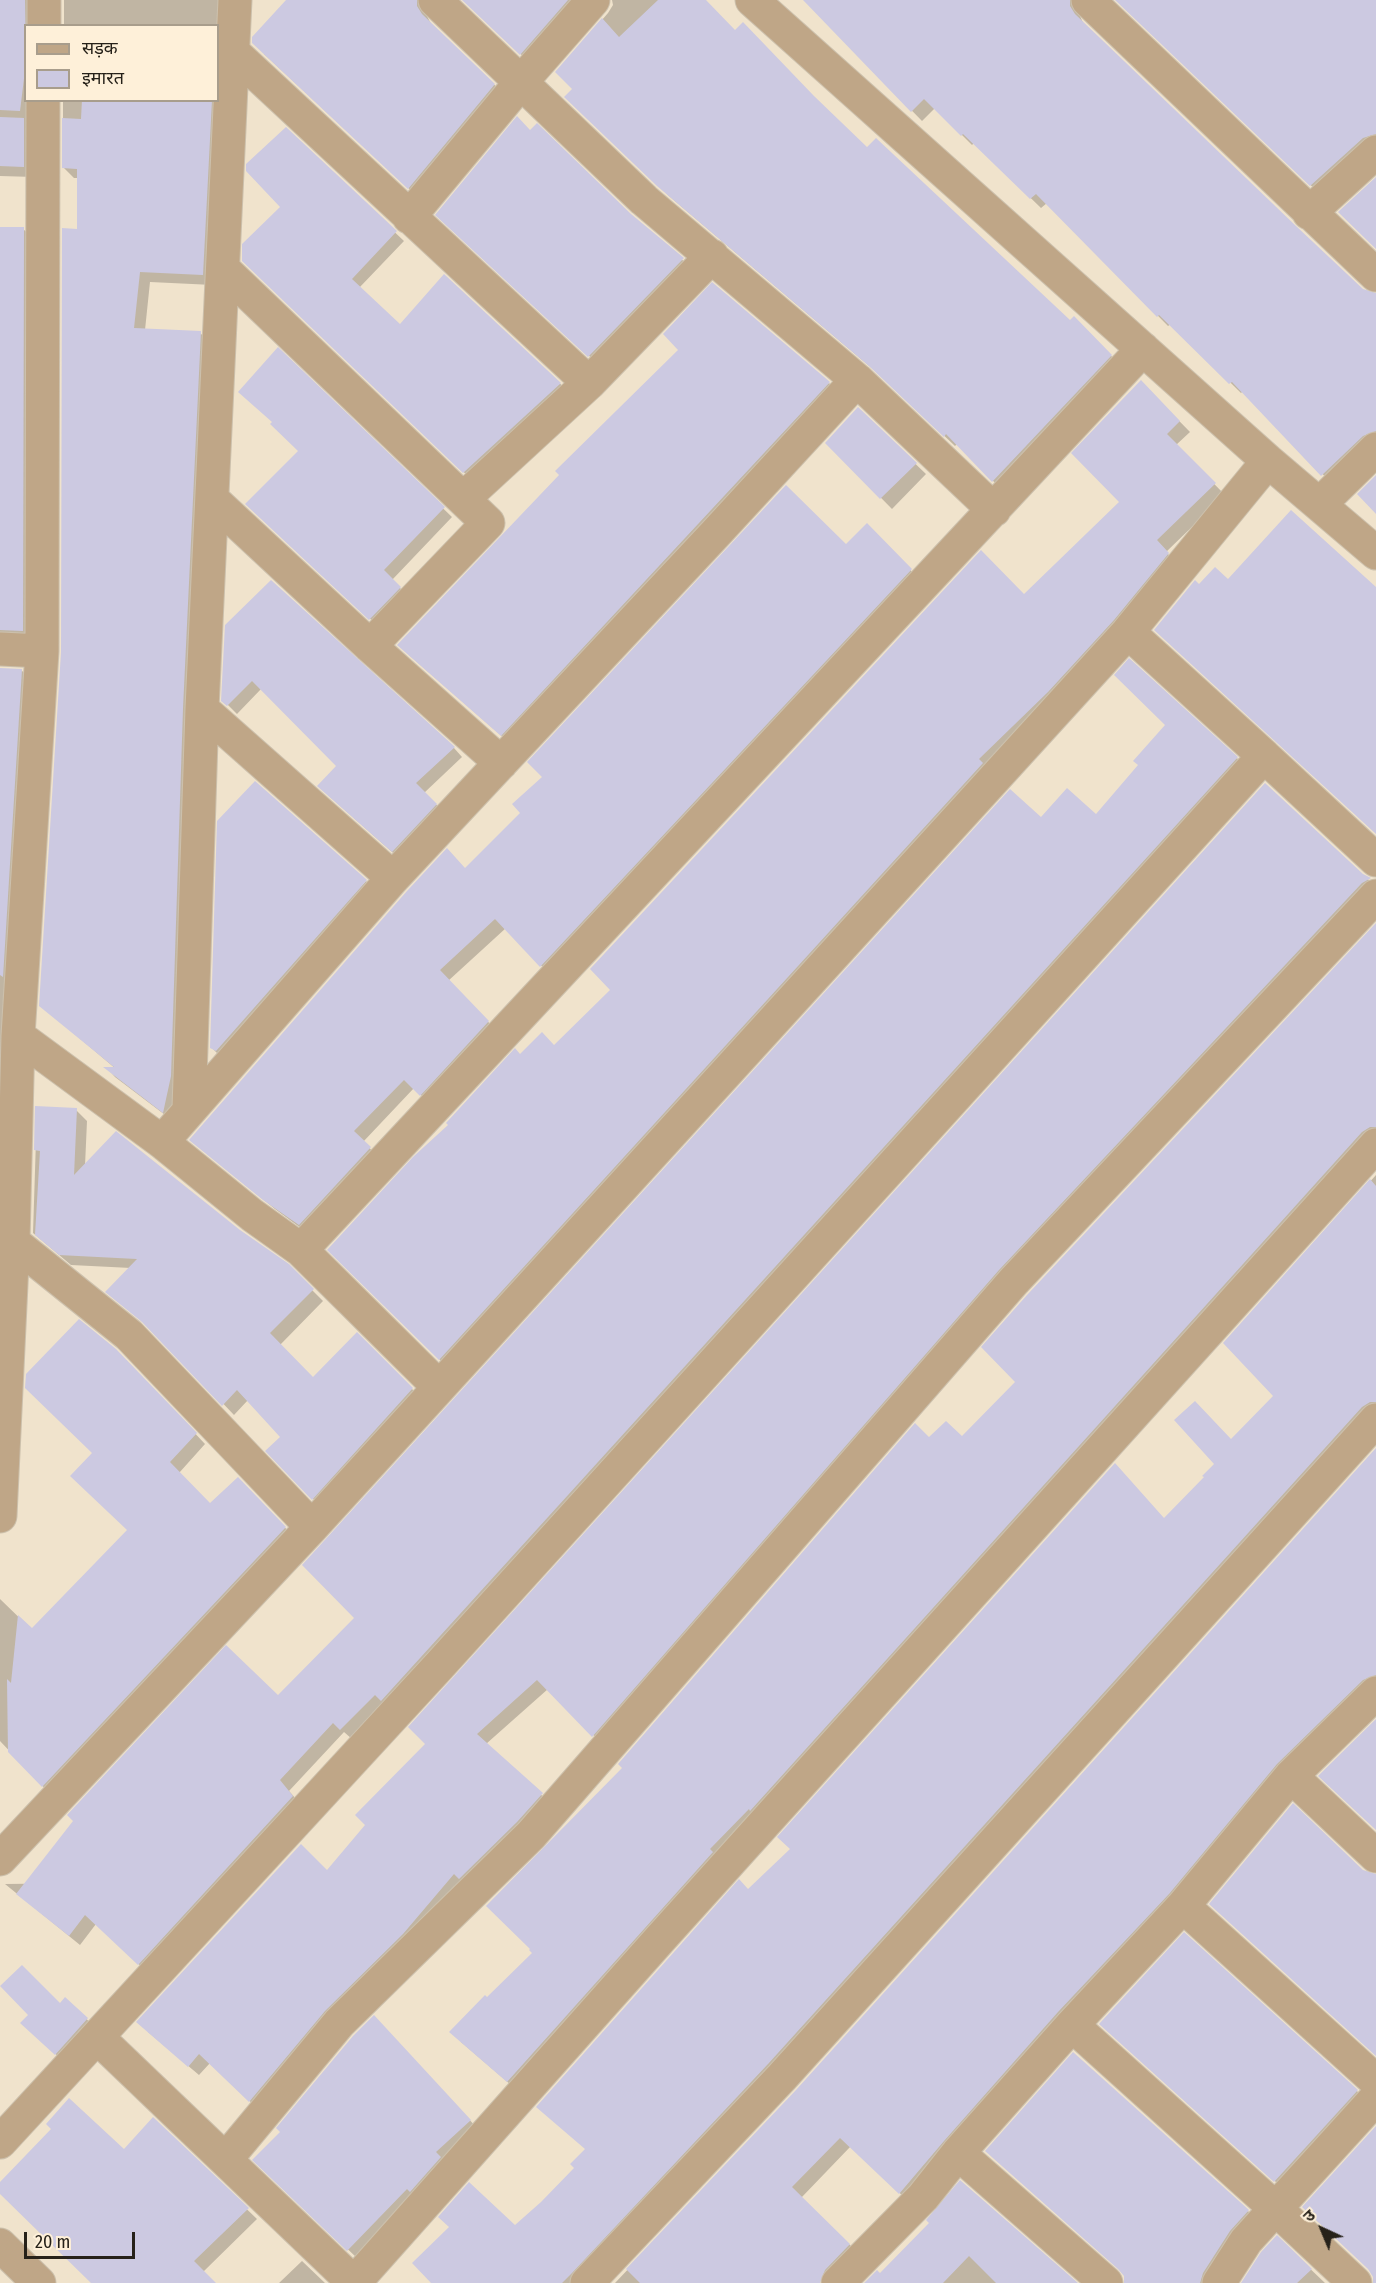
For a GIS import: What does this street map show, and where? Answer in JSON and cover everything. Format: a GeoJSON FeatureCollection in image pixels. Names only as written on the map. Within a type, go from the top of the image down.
{"type":"FeatureCollection","features":[{"type":"Feature","properties":{"kind":"street"},"geometry":{"type":"LineString","coordinates":[[44,0],[44,24]]}},
{"type":"Feature","properties":{"kind":"street"},"geometry":{"type":"LineString","coordinates":[[189,1109],[202,709],[236,0]]}},
{"type":"Feature","properties":{"kind":"street"},"geometry":{"type":"LineString","coordinates":[[435,0],[644,200],[857,380],[994,510]]}},
{"type":"Feature","properties":{"kind":"street"},"geometry":{"type":"LineString","coordinates":[[409,217],[593,0]]}},
{"type":"Feature","properties":{"kind":"street"},"geometry":{"type":"LineString","coordinates":[[752,0],[1268,461],[1376,553]]}},
{"type":"Feature","properties":{"kind":"street"},"geometry":{"type":"LineString","coordinates":[[1088,0],[1376,275]]}},
{"type":"Feature","properties":{"kind":"street"},"geometry":{"type":"LineString","coordinates":[[234,53],[589,383]]}},
{"type":"Feature","properties":{"kind":"street"},"geometry":{"type":"LineString","coordinates":[[0,1516],[13,1242],[18,1036],[42,651],[43,102]]}},
{"type":"Feature","properties":{"kind":"street"},"geometry":{"type":"LineString","coordinates":[[1309,213],[1376,152]]}},
{"type":"Feature","properties":{"kind":"street"},"geometry":{"type":"LineString","coordinates":[[463,499],[589,383],[712,256]]}},
{"type":"Feature","properties":{"kind":"street"},"geometry":{"type":"LineString","coordinates":[[223,269],[488,523],[370,646]]}},
{"type":"Feature","properties":{"kind":"street"},"geometry":{"type":"LineString","coordinates":[[301,1250],[1143,349]]}},
{"type":"Feature","properties":{"kind":"street"},"geometry":{"type":"LineString","coordinates":[[162,1142],[393,878],[857,380]]}},
{"type":"Feature","properties":{"kind":"street"},"geometry":{"type":"LineString","coordinates":[[1320,504],[1376,449]]}},
{"type":"Feature","properties":{"kind":"street"},"geometry":{"type":"LineString","coordinates":[[0,1859],[312,1527],[438,1386],[1128,632],[1268,461]]}},
{"type":"Feature","properties":{"kind":"street"},"geometry":{"type":"LineString","coordinates":[[213,500],[370,646],[501,763]]}},
{"type":"Feature","properties":{"kind":"street"},"geometry":{"type":"LineString","coordinates":[[1128,632],[1376,860]]}},
{"type":"Feature","properties":{"kind":"street"},"geometry":{"type":"LineString","coordinates":[[0,650],[42,651]]}},
{"type":"Feature","properties":{"kind":"street"},"geometry":{"type":"LineString","coordinates":[[202,709],[393,878]]}},
{"type":"Feature","properties":{"kind":"street"},"geometry":{"type":"LineString","coordinates":[[0,2142],[728,1349],[1264,756]]}},
{"type":"Feature","properties":{"kind":"street"},"geometry":{"type":"LineString","coordinates":[[226,2159],[339,2022],[531,1835],[1013,1282],[1376,896]]}},
{"type":"Feature","properties":{"kind":"street"},"geometry":{"type":"LineString","coordinates":[[18,1036],[162,1142],[252,1215],[301,1250],[438,1386]]}},
{"type":"Feature","properties":{"kind":"street"},"geometry":{"type":"LineString","coordinates":[[97,2037],[354,2283],[660,1939],[1376,1145]]}},
{"type":"Feature","properties":{"kind":"street"},"geometry":{"type":"LineString","coordinates":[[13,1242],[129,1335],[312,1527]]}},
{"type":"Feature","properties":{"kind":"street"},"geometry":{"type":"LineString","coordinates":[[587,2283],[782,2077],[1376,1420]]}},
{"type":"Feature","properties":{"kind":"street"},"geometry":{"type":"LineString","coordinates":[[838,2283],[923,2197],[958,2153],[1072,2025],[1183,1906],[1291,1776],[1376,1693]]}},
{"type":"Feature","properties":{"kind":"street"},"geometry":{"type":"LineString","coordinates":[[1291,1776],[1376,1857]]}},
{"type":"Feature","properties":{"kind":"street"},"geometry":{"type":"LineString","coordinates":[[1183,1906],[1376,2081]]}},
{"type":"Feature","properties":{"kind":"street"},"geometry":{"type":"LineString","coordinates":[[1072,2025],[1355,2283]]}},
{"type":"Feature","properties":{"kind":"street"},"geometry":{"type":"LineString","coordinates":[[1219,2283],[1246,2241],[1376,2098]]}},
{"type":"Feature","properties":{"kind":"street"},"geometry":{"type":"LineString","coordinates":[[958,2153],[1106,2283]]}},
{"type":"Feature","properties":{"kind":"street"},"geometry":{"type":"LineString","coordinates":[[0,2245],[39,2283]]}},
{"type":"Feature","properties":{"kind":"building"},"geometry":{"type":"Polygon","coordinates":[[[0,0],[25,0],[24,78],[20,111],[0,110],[0,0]]]}},
{"type":"Feature","properties":{"kind":"building"},"geometry":{"type":"Polygon","coordinates":[[[286,0],[417,0],[417,6],[422,14],[495,84],[408,189],[252,43],[252,37],[286,0]]]}},
{"type":"Feature","properties":{"kind":"building"},"geometry":{"type":"Polygon","coordinates":[[[462,0],[568,0],[520,55],[462,0]]]}},
{"type":"Feature","properties":{"kind":"building"},"geometry":{"type":"Polygon","coordinates":[[[658,0],[706,0],[735,30],[743,22],[867,147],[876,138],[1070,320],[1074,316],[1112,355],[992,482],[946,434],[944,437],[869,366],[657,186],[564,97],[572,89],[555,72],[602,18],[619,37],[658,0]]]}},
{"type":"Feature","properties":{"kind":"building"},"geometry":{"type":"Polygon","coordinates":[[[803,0],[1070,0],[1070,6],[1075,14],[1296,226],[1363,289],[1376,293],[1376,431],[1363,436],[1321,476],[1232,382],[1229,384],[1159,315],[1157,317],[1036,194],[1030,199],[924,99],[911,112],[803,0]]]}},
{"type":"Feature","properties":{"kind":"building"},"geometry":{"type":"Polygon","coordinates":[[[1115,0],[1376,0],[1376,134],[1363,138],[1310,186],[1115,0]]]}},
{"type":"Feature","properties":{"kind":"building"},"geometry":{"type":"Polygon","coordinates":[[[82,102],[212,102],[203,275],[140,272],[134,328],[201,331],[183,708],[171,1076],[163,1113],[103,1067],[114,1067],[39,1006],[61,652],[62,228],[77,229],[77,169],[62,168],[62,118],[81,119],[82,102]]]}},
{"type":"Feature","properties":{"kind":"building"},"geometry":{"type":"Polygon","coordinates":[[[517,116],[530,130],[537,123],[631,214],[684,258],[588,357],[435,215],[517,116]]]}},
{"type":"Feature","properties":{"kind":"building"},"geometry":{"type":"Polygon","coordinates":[[[0,117],[24,118],[24,167],[0,166],[0,117]]]}},
{"type":"Feature","properties":{"kind":"building"},"geometry":{"type":"Polygon","coordinates":[[[286,127],[397,231],[352,279],[400,324],[444,274],[561,383],[463,473],[242,261],[242,244],[280,207],[246,171],[246,164],[286,127]]]}},
{"type":"Feature","properties":{"kind":"building"},"geometry":{"type":"Polygon","coordinates":[[[1376,177],[1376,249],[1338,212],[1376,177]]]}},
{"type":"Feature","properties":{"kind":"building"},"geometry":{"type":"Polygon","coordinates":[[[0,227],[24,227],[23,631],[0,630],[0,227]]]}},
{"type":"Feature","properties":{"kind":"building"},"geometry":{"type":"Polygon","coordinates":[[[712,282],[830,382],[501,736],[397,645],[559,475],[555,471],[678,350],[663,334],[712,282]]]}},
{"type":"Feature","properties":{"kind":"building"},"geometry":{"type":"Polygon","coordinates":[[[278,347],[445,507],[384,570],[401,587],[369,620],[245,504],[298,451],[270,424],[272,422],[238,392],[278,347]]]}},
{"type":"Feature","properties":{"kind":"building"},"geometry":{"type":"Polygon","coordinates":[[[1141,380],[1180,421],[1167,434],[1216,483],[1157,540],[1169,553],[1114,620],[1048,692],[979,759],[983,763],[439,1360],[327,1250],[413,1157],[448,1125],[446,1123],[515,1048],[520,1054],[542,1032],[554,1045],[610,990],[590,969],[981,550],[1024,594],[1119,502],[1071,453],[1141,380]]]}},
{"type":"Feature","properties":{"kind":"building"},"geometry":{"type":"Polygon","coordinates":[[[858,407],[917,463],[880,499],[825,443],[858,407]]]}},
{"type":"Feature","properties":{"kind":"building"},"geometry":{"type":"Polygon","coordinates":[[[1376,475],[1376,514],[1357,494],[1376,475]]]}},
{"type":"Feature","properties":{"kind":"building"},"geometry":{"type":"Polygon","coordinates":[[[786,485],[846,544],[867,523],[912,569],[540,967],[495,919],[440,970],[489,1021],[420,1096],[404,1080],[354,1131],[371,1147],[299,1225],[263,1200],[189,1140],[447,848],[465,868],[520,813],[512,804],[542,777],[527,762],[786,485]]]}},
{"type":"Feature","properties":{"kind":"building"},"geometry":{"type":"Polygon","coordinates":[[[1291,510],[1376,587],[1376,834],[1154,630],[1195,580],[1199,584],[1215,567],[1228,579],[1291,510]]]}},
{"type":"Feature","properties":{"kind":"building"},"geometry":{"type":"Polygon","coordinates":[[[271,580],[455,747],[416,783],[437,804],[392,852],[317,786],[336,766],[252,681],[227,706],[221,701],[225,625],[271,580]]]}},
{"type":"Feature","properties":{"kind":"building"},"geometry":{"type":"Polygon","coordinates":[[[1129,658],[1238,757],[381,1701],[375,1695],[340,1730],[333,1723],[280,1780],[293,1796],[138,1965],[85,1915],[69,1936],[16,1894],[73,1821],[67,1815],[226,1645],[278,1695],[354,1618],[302,1565],[1010,789],[1041,817],[1067,788],[1096,814],[1138,765],[1133,761],[1165,725],[1114,675],[1129,658]]]}},
{"type":"Feature","properties":{"kind":"building"},"geometry":{"type":"Polygon","coordinates":[[[0,668],[22,669],[3,977],[0,975],[0,668]]]}},
{"type":"Feature","properties":{"kind":"building"},"geometry":{"type":"Polygon","coordinates":[[[255,781],[367,880],[216,1051],[210,1048],[217,821],[255,781]]]}},
{"type":"Feature","properties":{"kind":"building"},"geometry":{"type":"Polygon","coordinates":[[[1265,783],[1363,874],[1371,878],[1362,883],[999,1270],[592,1737],[537,1680],[477,1734],[543,1793],[517,1822],[459,1879],[454,1874],[403,1934],[325,2011],[249,2102],[199,2054],[188,2067],[136,2022],[301,1844],[327,1870],[365,1825],[355,1815],[425,1744],[408,1727],[1265,783]]]}},
{"type":"Feature","properties":{"kind":"building"},"geometry":{"type":"Polygon","coordinates":[[[1376,923],[1376,1127],[1370,1127],[1362,1132],[750,1811],[749,1809],[710,1849],[713,1852],[507,2082],[449,2032],[485,1995],[487,1997],[532,1953],[486,1906],[622,1768],[618,1764],[915,1423],[929,1437],[946,1421],[962,1436],[1015,1382],[981,1347],[1376,923]]]}},
{"type":"Feature","properties":{"kind":"building"},"geometry":{"type":"Polygon","coordinates":[[[35,1106],[77,1108],[74,1175],[116,1131],[240,1230],[289,1264],[314,1289],[270,1333],[313,1377],[357,1332],[413,1388],[312,1500],[265,1451],[280,1437],[237,1390],[222,1406],[142,1322],[105,1292],[137,1259],[59,1255],[35,1235],[40,1151],[34,1150],[35,1106]]]}},
{"type":"Feature","properties":{"kind":"building"},"geometry":{"type":"Polygon","coordinates":[[[1370,1179],[1376,1186],[1376,1402],[1370,1402],[1362,1407],[768,2064],[562,2283],[431,2283],[412,2263],[449,2227],[438,2217],[469,2182],[515,2225],[574,2168],[570,2164],[585,2149],[536,2107],[739,1879],[748,1889],[790,1849],[777,1837],[1115,1463],[1164,1518],[1214,1464],[1174,1420],[1195,1401],[1231,1439],[1273,1396],[1223,1343],[1370,1179]]]}},
{"type":"Feature","properties":{"kind":"building"},"geometry":{"type":"Polygon","coordinates":[[[79,1319],[116,1349],[197,1433],[170,1462],[210,1503],[238,1477],[286,1527],[42,1787],[8,1752],[7,1679],[11,1683],[18,1615],[32,1628],[127,1530],[70,1476],[92,1453],[25,1388],[26,1374],[79,1319]]]}},
{"type":"Feature","properties":{"kind":"building"},"geometry":{"type":"Polygon","coordinates":[[[1376,1448],[1376,1675],[1363,1680],[1277,1764],[1169,1894],[1058,2012],[899,2194],[840,2138],[792,2187],[850,2244],[825,2270],[820,2283],[640,2283],[626,2269],[796,2090],[1376,1448]]]}},
{"type":"Feature","properties":{"kind":"building"},"geometry":{"type":"Polygon","coordinates":[[[1376,1719],[1376,1830],[1318,1776],[1376,1719]]]}},
{"type":"Feature","properties":{"kind":"building"},"geometry":{"type":"Polygon","coordinates":[[[1293,1803],[1363,1870],[1376,1874],[1376,2056],[1209,1904],[1293,1803]]]}},
{"type":"Feature","properties":{"kind":"building"},"geometry":{"type":"Polygon","coordinates":[[[1184,1932],[1358,2090],[1274,2182],[1099,2024],[1184,1932]]]}},
{"type":"Feature","properties":{"kind":"building"},"geometry":{"type":"Polygon","coordinates":[[[22,1965],[60,2003],[65,1997],[88,2018],[55,2055],[20,2023],[28,2015],[0,1986],[22,1965]]]}},
{"type":"Feature","properties":{"kind":"building"},"geometry":{"type":"Polygon","coordinates":[[[374,2015],[471,2120],[436,2152],[441,2157],[410,2192],[407,2189],[347,2251],[252,2160],[280,2132],[276,2128],[353,2036],[374,2015]]]}},
{"type":"Feature","properties":{"kind":"building"},"geometry":{"type":"Polygon","coordinates":[[[1073,2052],[1249,2210],[1230,2231],[1203,2273],[1200,2283],[1124,2283],[1124,2276],[1118,2269],[985,2151],[1073,2052]]]}},
{"type":"Feature","properties":{"kind":"building"},"geometry":{"type":"Polygon","coordinates":[[[69,2098],[124,2149],[153,2117],[249,2208],[194,2261],[216,2283],[91,2283],[0,2194],[0,2182],[51,2129],[46,2124],[69,2098]]]}},
{"type":"Feature","properties":{"kind":"building"},"geometry":{"type":"Polygon","coordinates":[[[1376,2126],[1376,2283],[1373,2283],[1373,2277],[1368,2269],[1302,2207],[1376,2126]]]}},
{"type":"Feature","properties":{"kind":"building"},"geometry":{"type":"Polygon","coordinates":[[[960,2180],[1078,2283],[996,2283],[969,2256],[943,2283],[864,2283],[877,2270],[880,2273],[929,2223],[926,2220],[960,2180]]]}},
{"type":"Feature","properties":{"kind":"building"},"geometry":{"type":"Polygon","coordinates":[[[1277,2235],[1312,2269],[1297,2283],[1241,2283],[1261,2252],[1277,2235]]]}}]}
